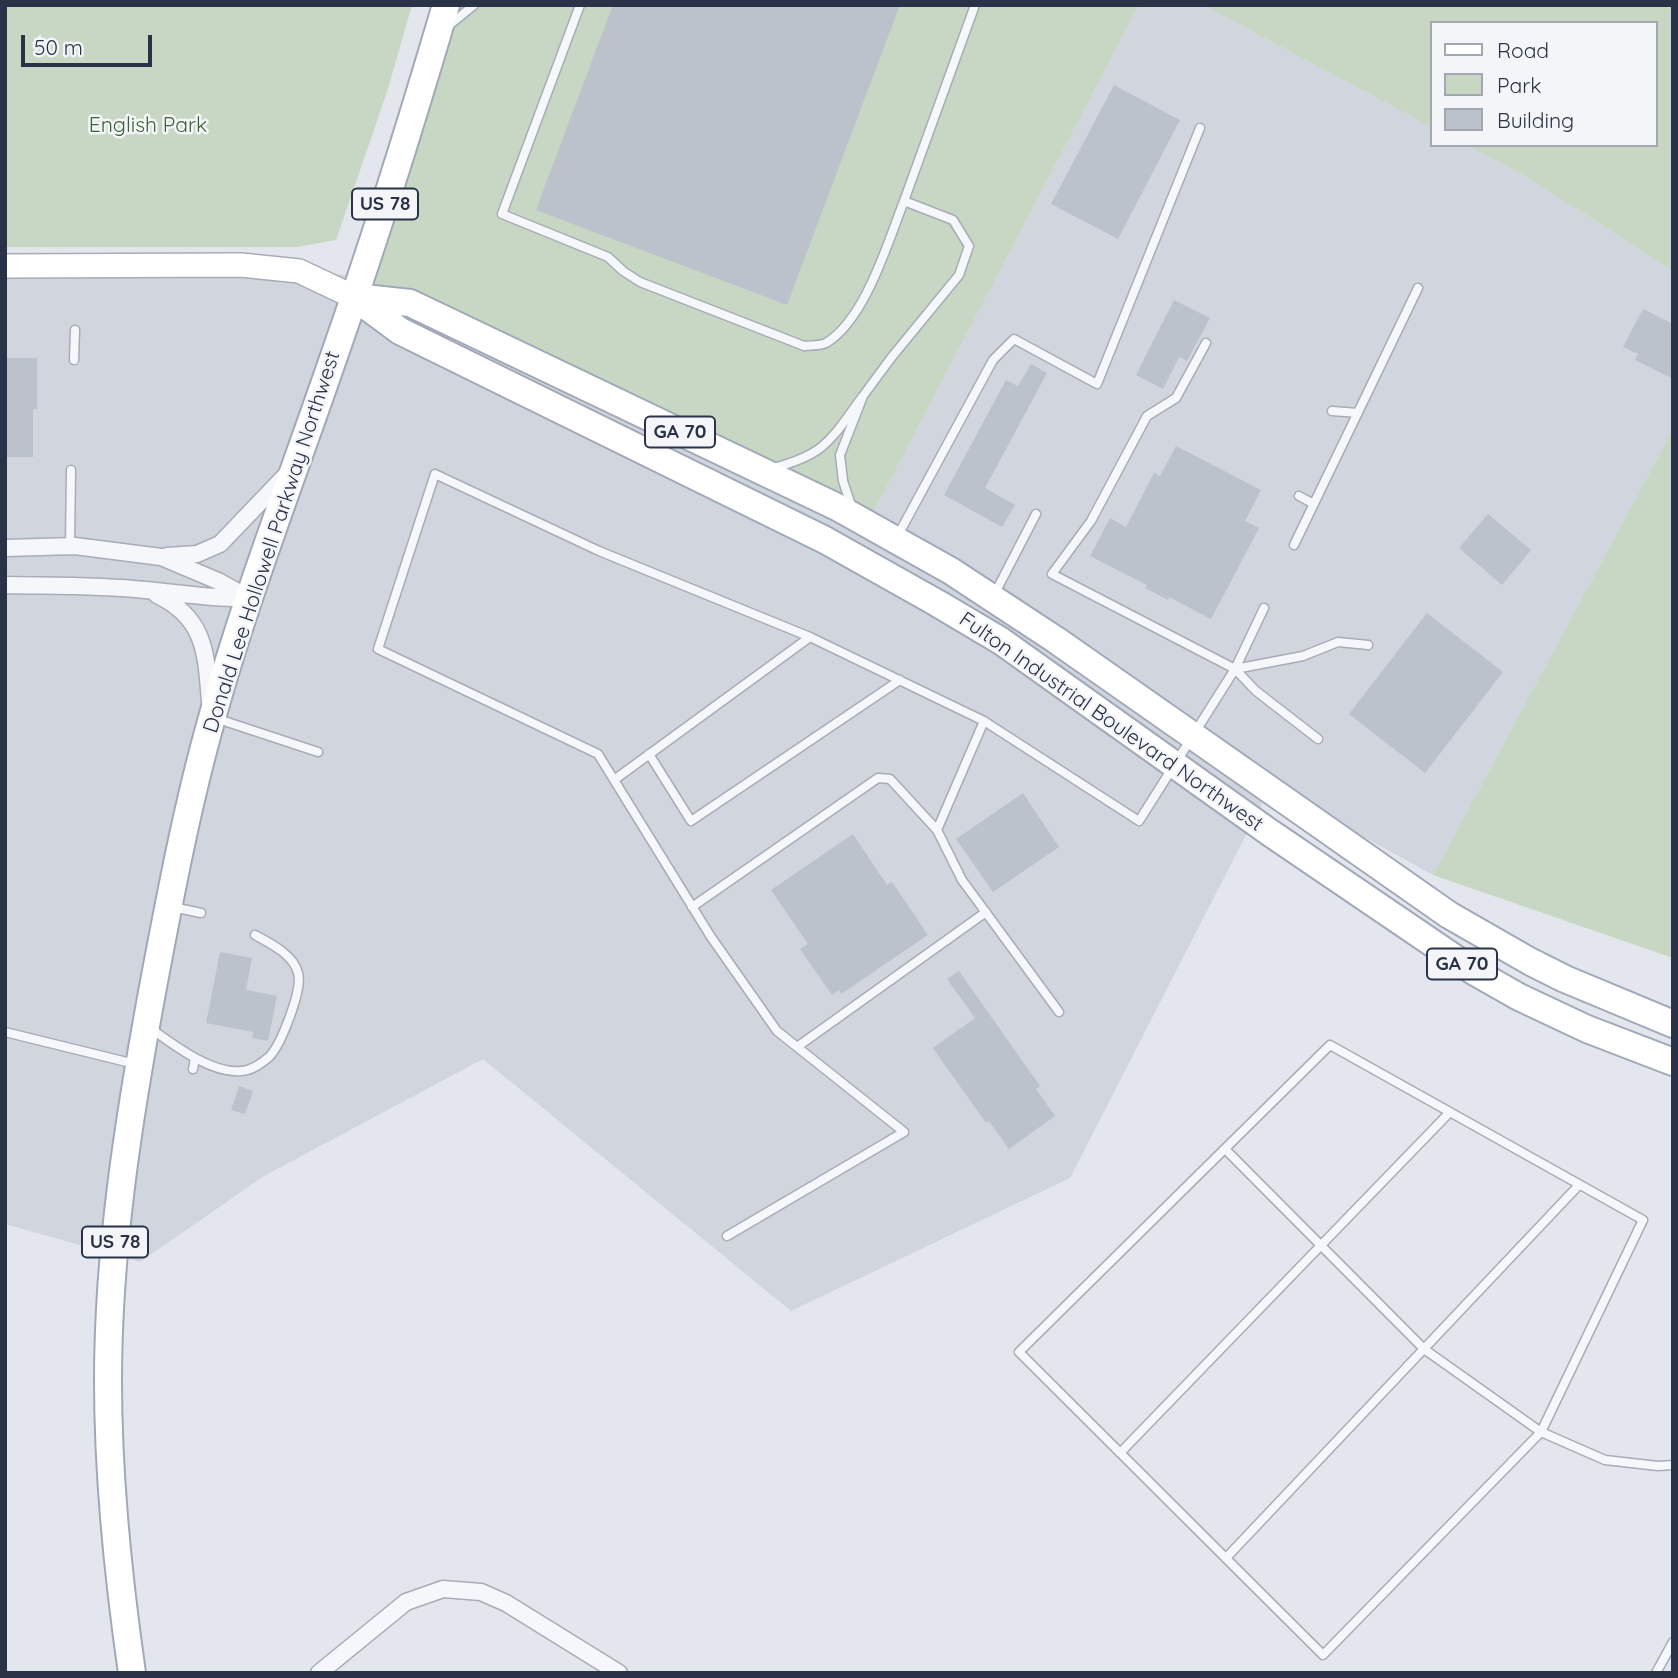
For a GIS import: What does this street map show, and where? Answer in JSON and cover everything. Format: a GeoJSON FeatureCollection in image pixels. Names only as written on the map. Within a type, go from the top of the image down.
{"type":"FeatureCollection","features":[{"type":"Feature","properties":{"kind":"main road","name":"Donald Lee Hollowell Parkway Northwest"},"geometry":{"type":"LineString","coordinates":[[132,1673],[112,1499],[108,1377],[114,1260],[124,1151],[168,906],[188,810],[212,718],[249,598],[393,181],[446,5]]}},
{"type":"Feature","properties":{"kind":"main road","name":"Fulton Industrial Boulevard Northwest"},"geometry":{"type":"LineString","coordinates":[[5,266],[241,265],[299,271],[354,297],[400,331],[825,540],[937,603],[1001,641],[1475,972],[1519,997],[1587,1029],[1673,1062]]}},
{"type":"Feature","properties":{"kind":"main road","name":"Fulton Industrial Boulevard Northwest"},"geometry":{"type":"LineString","coordinates":[[354,297],[410,303],[856,517],[951,571],[992,598],[1449,915],[1576,985],[1673,1024]]}},
{"type":"Feature","properties":{"kind":"street"},"geometry":{"type":"LineString","coordinates":[[5,548],[71,546],[161,556],[197,554],[220,544],[239,527],[294,466]]}},
{"type":"Feature","properties":{"kind":"street"},"geometry":{"type":"LineString","coordinates":[[161,556],[249,598]]}},
{"type":"Feature","properties":{"kind":"street"},"geometry":{"type":"LineString","coordinates":[[5,585],[76,586],[145,590],[211,598],[249,598]]}},
{"type":"Feature","properties":{"kind":"street"},"geometry":{"type":"LineString","coordinates":[[145,590],[181,610],[201,637],[206,650],[212,718]]}},
{"type":"Feature","properties":{"kind":"street"},"geometry":{"type":"LineString","coordinates":[[319,1673],[406,1602],[443,1589],[481,1592],[506,1603],[619,1673]]}},
{"type":"Feature","properties":{"kind":"lane"},"geometry":{"type":"LineString","coordinates":[[437,35],[474,5]]}},
{"type":"Feature","properties":{"kind":"lane"},"geometry":{"type":"LineString","coordinates":[[580,5],[502,214],[608,257],[640,282],[804,346],[823,345],[842,330],[872,283],[975,5]]}},
{"type":"Feature","properties":{"kind":"lane"},"geometry":{"type":"LineString","coordinates":[[896,540],[993,360],[1014,339],[1097,384],[1200,128]]}},
{"type":"Feature","properties":{"kind":"lane"},"geometry":{"type":"LineString","coordinates":[[762,471],[802,461],[825,447],[891,358],[959,275],[969,246],[953,220],[904,201]]}},
{"type":"Feature","properties":{"kind":"lane"},"geometry":{"type":"LineString","coordinates":[[1294,545],[1418,288]]}},
{"type":"Feature","properties":{"kind":"lane"},"geometry":{"type":"LineString","coordinates":[[74,359],[75,330]]}},
{"type":"Feature","properties":{"kind":"lane"},"geometry":{"type":"LineString","coordinates":[[1206,344],[1176,398],[1147,416],[1091,521],[1052,574],[1235,669],[1256,691],[1318,739]]}},
{"type":"Feature","properties":{"kind":"lane"},"geometry":{"type":"LineString","coordinates":[[856,517],[843,481],[840,455],[863,396]]}},
{"type":"Feature","properties":{"kind":"lane"},"geometry":{"type":"LineString","coordinates":[[1332,411],[1358,413]]}},
{"type":"Feature","properties":{"kind":"lane"},"geometry":{"type":"LineString","coordinates":[[71,470],[71,546]]}},
{"type":"Feature","properties":{"kind":"lane"},"geometry":{"type":"LineString","coordinates":[[727,1236],[904,1132],[777,1031],[692,907],[597,754],[378,649],[435,474],[599,551],[810,637],[984,721],[1139,821],[1235,669],[1264,608]]}},
{"type":"Feature","properties":{"kind":"lane"},"geometry":{"type":"LineString","coordinates":[[1299,496],[1314,504]]}},
{"type":"Feature","properties":{"kind":"lane"},"geometry":{"type":"LineString","coordinates":[[992,598],[1036,514]]}},
{"type":"Feature","properties":{"kind":"lane"},"geometry":{"type":"LineString","coordinates":[[614,780],[810,637]]}},
{"type":"Feature","properties":{"kind":"lane"},"geometry":{"type":"LineString","coordinates":[[1235,669],[1303,656],[1338,642],[1368,645]]}},
{"type":"Feature","properties":{"kind":"lane"},"geometry":{"type":"LineString","coordinates":[[649,754],[691,821],[900,680]]}},
{"type":"Feature","properties":{"kind":"lane"},"geometry":{"type":"LineString","coordinates":[[212,718],[318,752]]}},
{"type":"Feature","properties":{"kind":"lane"},"geometry":{"type":"LineString","coordinates":[[937,830],[984,721]]}},
{"type":"Feature","properties":{"kind":"lane"},"geometry":{"type":"LineString","coordinates":[[692,907],[878,778],[890,779],[937,830],[962,880],[1059,1012]]}},
{"type":"Feature","properties":{"kind":"lane"},"geometry":{"type":"LineString","coordinates":[[168,906],[201,913]]}},
{"type":"Feature","properties":{"kind":"lane"},"geometry":{"type":"LineString","coordinates":[[797,1047],[985,912]]}},
{"type":"Feature","properties":{"kind":"lane"},"geometry":{"type":"LineString","coordinates":[[146,1026],[195,1058],[231,1071],[243,1071],[270,1056],[291,1014],[299,985],[298,971],[290,959],[255,935]]}},
{"type":"Feature","properties":{"kind":"lane"},"geometry":{"type":"LineString","coordinates":[[5,1032],[139,1065]]}},
{"type":"Feature","properties":{"kind":"lane"},"geometry":{"type":"LineString","coordinates":[[1330,1045],[1450,1112],[1643,1220],[1541,1432],[1323,1656],[1019,1352],[1330,1045]]}},
{"type":"Feature","properties":{"kind":"lane"},"geometry":{"type":"LineString","coordinates":[[193,1069],[195,1058]]}},
{"type":"Feature","properties":{"kind":"lane"},"geometry":{"type":"LineString","coordinates":[[228,1081],[231,1071]]}},
{"type":"Feature","properties":{"kind":"lane"},"geometry":{"type":"LineString","coordinates":[[1120,1453],[1450,1112]]}},
{"type":"Feature","properties":{"kind":"lane"},"geometry":{"type":"LineString","coordinates":[[1225,1149],[1424,1349],[1541,1432],[1605,1460],[1673,1465]]}},
{"type":"Feature","properties":{"kind":"lane"},"geometry":{"type":"LineString","coordinates":[[1226,1558],[1579,1185]]}},
{"type":"Feature","properties":{"kind":"lane"},"geometry":{"type":"LineString","coordinates":[[1656,1673],[1673,1642]]}},
{"type":"Feature","properties":{"kind":"shaded area"},"geometry":{"type":"Polygon","coordinates":[[[1139,5],[1203,5],[1430,126],[1430,147],[1470,147],[1525,176],[1673,271],[1673,429],[1433,875],[1271,786],[1070,1178],[791,1311],[483,1059],[264,1176],[140,1262],[5,1224],[5,269],[143,268],[359,275],[862,534],[1139,5]]]}},
{"type":"Feature","properties":{"kind":"green space","name":"English Park"},"geometry":{"type":"Polygon","coordinates":[[[5,5],[412,5],[387,92],[336,240],[297,247],[5,247],[5,5]]]}},
{"type":"Feature","properties":{"kind":"green space"},"geometry":{"type":"Polygon","coordinates":[[[437,5],[1139,5],[862,534],[359,275],[437,5]]]}},
{"type":"Feature","properties":{"kind":"green space"},"geometry":{"type":"Polygon","coordinates":[[[1203,5],[1673,5],[1673,271],[1525,176],[1470,147],[1657,147],[1657,21],[1430,21],[1430,126],[1203,5]]]}},
{"type":"Feature","properties":{"kind":"green space"},"geometry":{"type":"Polygon","coordinates":[[[1673,429],[1673,958],[1433,875],[1673,429]]]}},
{"type":"Feature","properties":{"kind":"building"},"geometry":{"type":"Polygon","coordinates":[[[613,5],[900,5],[787,305],[536,210],[613,5]]]}},
{"type":"Feature","properties":{"kind":"building"},"geometry":{"type":"Polygon","coordinates":[[[1114,85],[1180,120],[1118,239],[1051,204],[1114,85]]]}},
{"type":"Feature","properties":{"kind":"building"},"geometry":{"type":"Polygon","coordinates":[[[1174,300],[1210,318],[1187,361],[1179,357],[1163,389],[1136,375],[1174,300]]]}},
{"type":"Feature","properties":{"kind":"building"},"geometry":{"type":"Polygon","coordinates":[[[1643,309],[1673,324],[1673,379],[1635,360],[1638,354],[1623,347],[1643,309]]]}},
{"type":"Feature","properties":{"kind":"building"},"geometry":{"type":"Polygon","coordinates":[[[5,358],[37,358],[33,457],[5,457],[5,358]]]}},
{"type":"Feature","properties":{"kind":"building"},"geometry":{"type":"Polygon","coordinates":[[[1031,364],[1047,373],[985,488],[1015,505],[1002,527],[944,495],[1006,380],[1018,386],[1031,364]]]}},
{"type":"Feature","properties":{"kind":"building"},"geometry":{"type":"Polygon","coordinates":[[[1176,446],[1261,490],[1245,521],[1259,528],[1211,619],[1169,597],[1168,600],[1145,588],[1147,585],[1090,556],[1110,518],[1126,527],[1154,473],[1160,476],[1176,446]]]}},
{"type":"Feature","properties":{"kind":"building"},"geometry":{"type":"Polygon","coordinates":[[[1488,514],[1531,550],[1502,585],[1459,548],[1488,514]]]}},
{"type":"Feature","properties":{"kind":"building"},"geometry":{"type":"Polygon","coordinates":[[[1427,613],[1503,672],[1425,773],[1349,714],[1427,613]]]}},
{"type":"Feature","properties":{"kind":"building"},"geometry":{"type":"Polygon","coordinates":[[[1023,793],[1059,847],[993,892],[956,839],[1023,793]]]}},
{"type":"Feature","properties":{"kind":"building"},"geometry":{"type":"Polygon","coordinates":[[[853,834],[887,885],[892,882],[928,935],[841,994],[839,990],[832,995],[800,949],[808,944],[771,890],[853,834]]]}},
{"type":"Feature","properties":{"kind":"building"},"geometry":{"type":"Polygon","coordinates":[[[220,952],[252,958],[246,990],[277,996],[268,1041],[252,1038],[253,1032],[206,1023],[220,952]]]}},
{"type":"Feature","properties":{"kind":"building"},"geometry":{"type":"Polygon","coordinates":[[[959,971],[1040,1086],[1036,1089],[1055,1116],[1009,1149],[989,1121],[986,1123],[933,1048],[975,1018],[947,979],[959,971]]]}},
{"type":"Feature","properties":{"kind":"building"},"geometry":{"type":"Polygon","coordinates":[[[239,1086],[253,1091],[245,1114],[231,1110],[239,1086]]]}}]}
